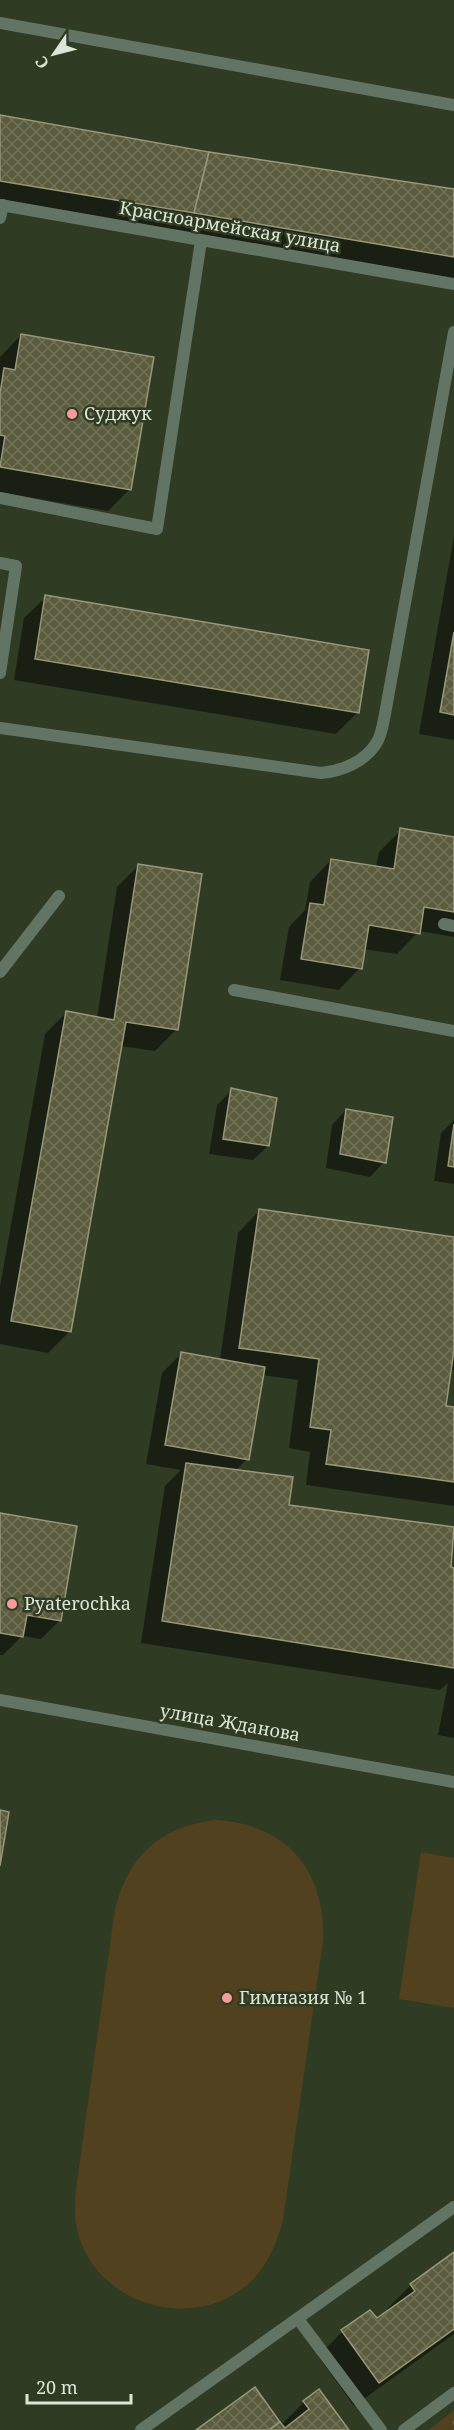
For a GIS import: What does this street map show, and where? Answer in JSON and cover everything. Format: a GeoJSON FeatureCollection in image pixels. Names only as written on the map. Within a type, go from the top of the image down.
{"type":"FeatureCollection","features":[{"type":"Feature","properties":{"kind":"street"},"geometry":{"type":"LineString","coordinates":[[0,23],[454,105]]}},
{"type":"Feature","properties":{"kind":"street"},"geometry":{"type":"LineString","coordinates":[[0,218],[1,205]]}},
{"type":"Feature","properties":{"kind":"street","name":"Красноармейская улица"},"geometry":{"type":"LineString","coordinates":[[1,205],[454,284]]}},
{"type":"Feature","properties":{"kind":"street"},"geometry":{"type":"LineString","coordinates":[[0,498],[157,529],[201,241]]}},
{"type":"Feature","properties":{"kind":"street"},"geometry":{"type":"LineString","coordinates":[[0,728],[321,773],[335,772],[351,766],[366,755],[378,741],[385,714],[454,332]]}},
{"type":"Feature","properties":{"kind":"street"},"geometry":{"type":"LineString","coordinates":[[0,563],[16,566],[0,673]]}},
{"type":"Feature","properties":{"kind":"street"},"geometry":{"type":"LineString","coordinates":[[0,972],[59,896]]}},
{"type":"Feature","properties":{"kind":"street"},"geometry":{"type":"LineString","coordinates":[[234,990],[454,1031]]}},
{"type":"Feature","properties":{"kind":"street","name":"улица Жданова"},"geometry":{"type":"LineString","coordinates":[[0,1700],[454,1782]]}},
{"type":"Feature","properties":{"kind":"street"},"geometry":{"type":"LineString","coordinates":[[141,2430],[454,2207]]}},
{"type":"Feature","properties":{"kind":"street"},"geometry":{"type":"LineString","coordinates":[[298,2319],[381,2430]]}},
{"type":"Feature","properties":{"kind":"street"},"geometry":{"type":"LineString","coordinates":[[404,2430],[454,2393]]}},
{"type":"Feature","properties":{"kind":"green space"},"geometry":{"type":"Polygon","coordinates":[[[214,1820],[239,1823],[262,1830],[281,1841],[297,1855],[309,1872],[317,1893],[322,1916],[323,1941],[283,2220],[277,2240],[263,2267],[242,2289],[219,2302],[194,2308],[169,2308],[144,2302],[121,2291],[102,2275],[87,2255],[77,2230],[76,2189],[115,1909],[121,1890],[138,1859],[162,1837],[195,1824],[214,1820]]]}},
{"type":"Feature","properties":{"kind":"green space"},"geometry":{"type":"Polygon","coordinates":[[[421,1852],[454,1858],[454,2008],[399,1999],[421,1852]]]}},
{"type":"Feature","properties":{"kind":"green space"},"geometry":{"type":"Polygon","coordinates":[[[454,2410],[454,2430],[429,2430],[454,2410]]]}},
{"type":"Feature","properties":{"kind":"building"},"geometry":{"type":"Polygon","coordinates":[[[0,115],[209,152],[194,213],[0,181],[0,115]]]}},
{"type":"Feature","properties":{"kind":"building"},"geometry":{"type":"Polygon","coordinates":[[[209,152],[454,189],[454,257],[194,213],[209,152]]]}},
{"type":"Feature","properties":{"kind":"building","name":"Суджук"},"geometry":{"type":"Polygon","coordinates":[[[21,334],[154,357],[131,490],[0,467],[5,436],[0,435],[0,394],[4,368],[15,370],[21,334]]]}},
{"type":"Feature","properties":{"kind":"building"},"geometry":{"type":"Polygon","coordinates":[[[45,595],[369,650],[359,713],[35,659],[45,595]]]}},
{"type":"Feature","properties":{"kind":"building"},"geometry":{"type":"Polygon","coordinates":[[[454,632],[454,715],[440,712],[454,632]]]}},
{"type":"Feature","properties":{"kind":"building"},"geometry":{"type":"Polygon","coordinates":[[[400,828],[454,837],[454,912],[424,907],[420,934],[369,925],[362,969],[301,959],[310,903],[324,905],[331,859],[394,869],[400,828]]]}},
{"type":"Feature","properties":{"kind":"building"},"geometry":{"type":"Polygon","coordinates":[[[138,864],[202,874],[178,1030],[126,1022],[71,1332],[11,1321],[66,1011],[114,1020],[138,864]]]}},
{"type":"Feature","properties":{"kind":"building"},"geometry":{"type":"Polygon","coordinates":[[[231,1088],[277,1098],[269,1146],[223,1139],[231,1088]]]}},
{"type":"Feature","properties":{"kind":"building"},"geometry":{"type":"Polygon","coordinates":[[[346,1109],[393,1117],[386,1163],[340,1154],[346,1109]]]}},
{"type":"Feature","properties":{"kind":"building"},"geometry":{"type":"Polygon","coordinates":[[[454,1124],[454,1167],[448,1166],[454,1124]]]}},
{"type":"Feature","properties":{"kind":"building"},"geometry":{"type":"Polygon","coordinates":[[[259,1209],[454,1237],[454,1350],[446,1406],[454,1407],[454,1482],[326,1464],[331,1430],[310,1427],[319,1359],[239,1348],[259,1209]]]}},
{"type":"Feature","properties":{"kind":"building"},"geometry":{"type":"Polygon","coordinates":[[[181,1352],[265,1367],[249,1460],[165,1445],[181,1352]]]}},
{"type":"Feature","properties":{"kind":"building"},"geometry":{"type":"Polygon","coordinates":[[[186,1463],[293,1477],[289,1505],[454,1527],[451,1567],[454,1568],[454,1668],[162,1621],[186,1463]]]}},
{"type":"Feature","properties":{"kind":"building"},"geometry":{"type":"Polygon","coordinates":[[[0,1513],[77,1526],[61,1621],[27,1615],[23,1637],[0,1633],[0,1513]]]}},
{"type":"Feature","properties":{"kind":"building"},"geometry":{"type":"Polygon","coordinates":[[[0,1810],[9,1812],[0,1866],[0,1810]]]}},
{"type":"Feature","properties":{"kind":"building"},"geometry":{"type":"Polygon","coordinates":[[[454,2252],[454,2329],[379,2383],[341,2330],[370,2310],[377,2318],[415,2291],[410,2284],[454,2252]]]}},
{"type":"Feature","properties":{"kind":"building"},"geometry":{"type":"Polygon","coordinates":[[[255,2387],[280,2422],[269,2430],[196,2430],[255,2387]]]}},
{"type":"Feature","properties":{"kind":"building"},"geometry":{"type":"Polygon","coordinates":[[[319,2389],[349,2430],[269,2430],[280,2422],[285,2428],[309,2409],[303,2401],[319,2389]]]}},
{"type":"Feature","properties":{"kind":"place","name":"Суджук"},"geometry":{"type":"Point","coordinates":[72,414]}},
{"type":"Feature","properties":{"kind":"place","name":"Pyaterochka"},"geometry":{"type":"Point","coordinates":[12,1604]}},
{"type":"Feature","properties":{"kind":"place","name":"Гимназия № 1"},"geometry":{"type":"Point","coordinates":[227,1998]}}]}
